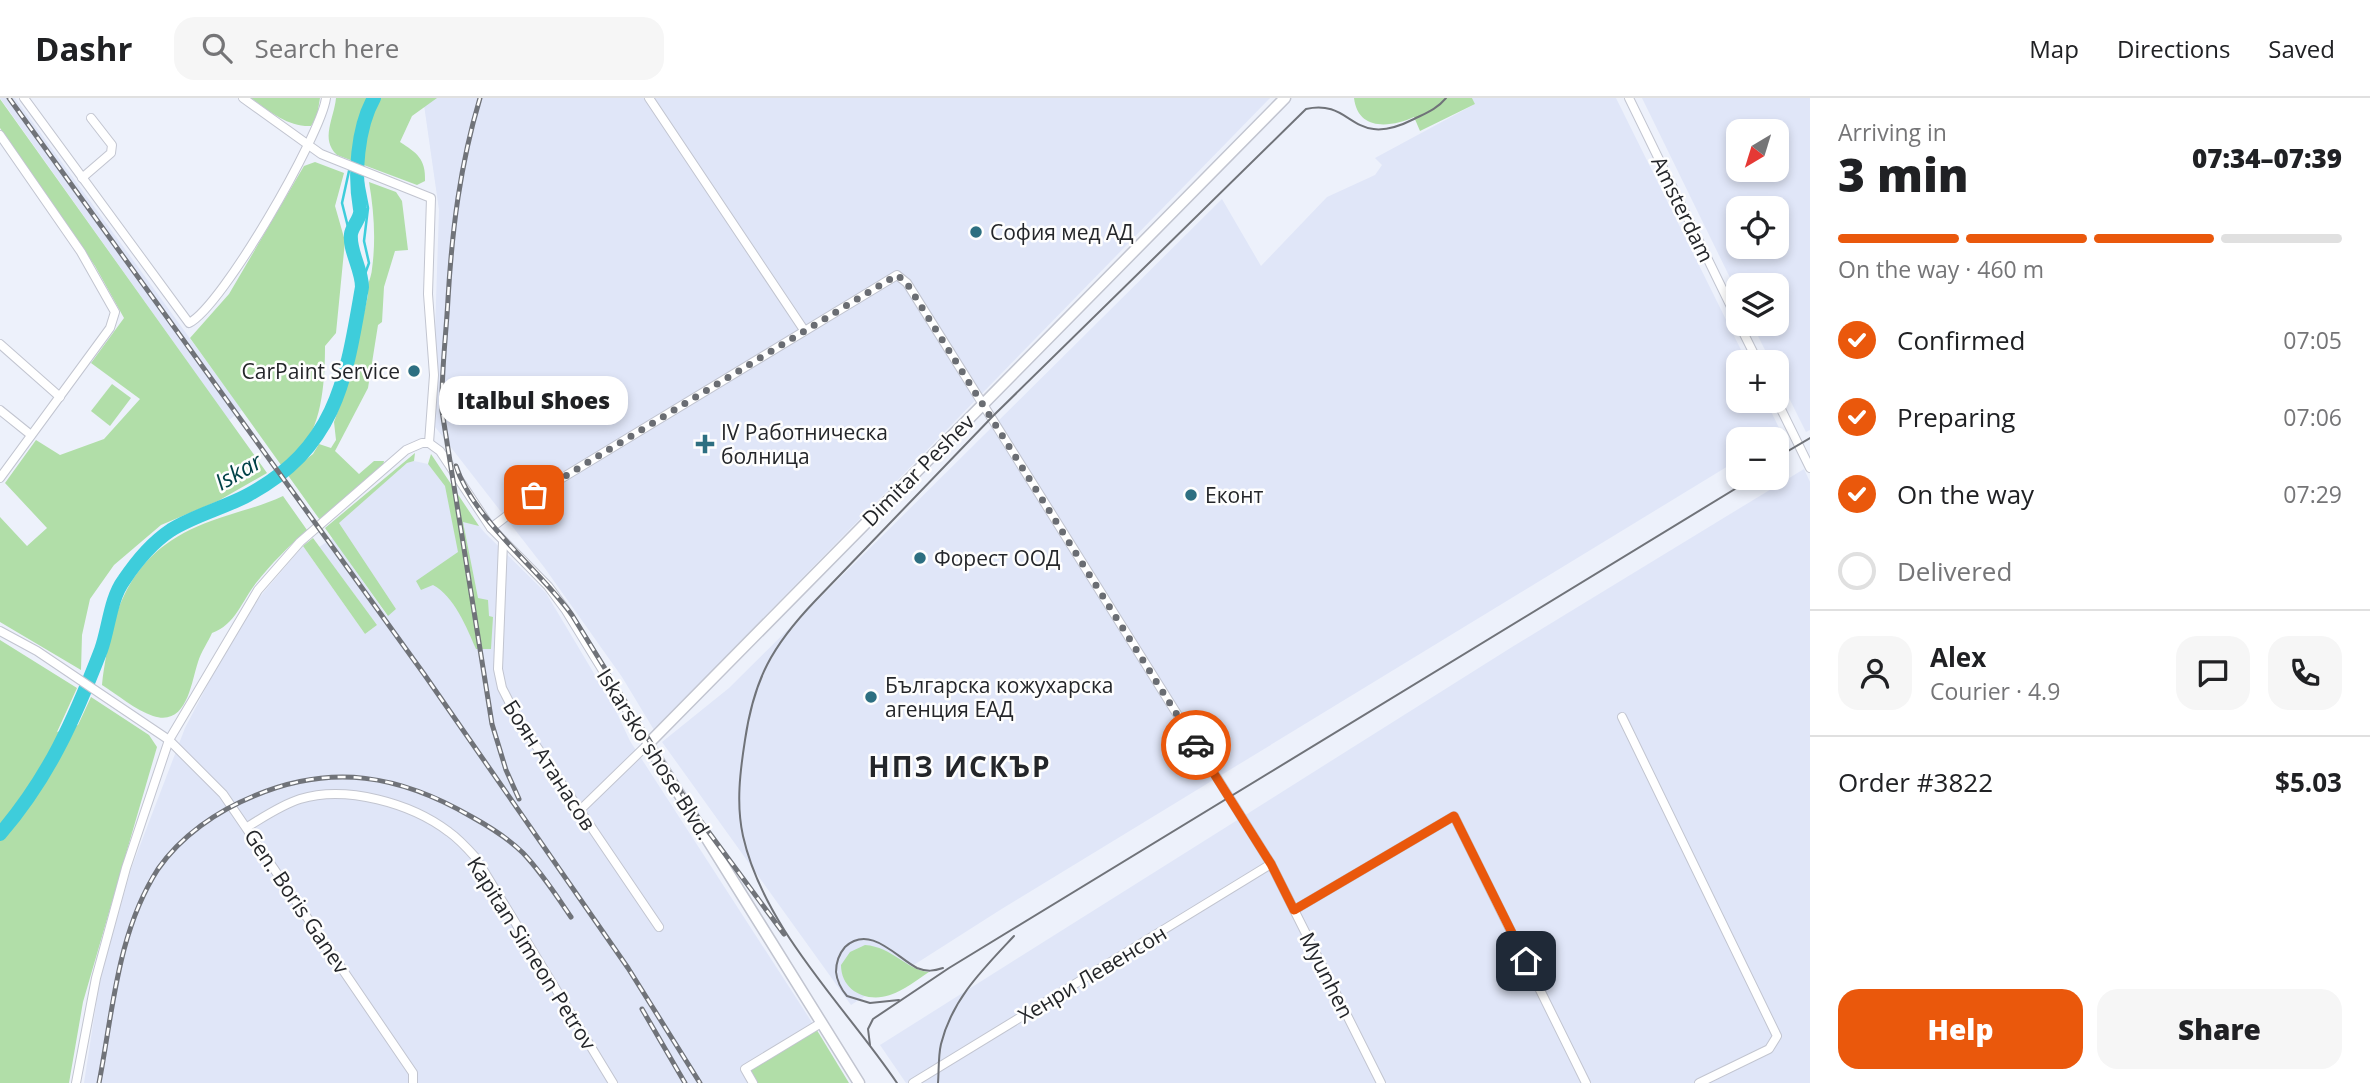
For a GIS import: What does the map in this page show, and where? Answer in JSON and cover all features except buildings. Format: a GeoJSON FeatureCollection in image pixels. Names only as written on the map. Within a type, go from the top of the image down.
{"type":"FeatureCollection","features":[{"type":"Feature","properties":{"kind":"main road","name":"Dimitar Peshev"},"geometry":{"type":"LineString","coordinates":[[648,744],[1285,98]]}},
{"type":"Feature","properties":{"kind":"main road","name":"Iskarsko shose Blvd."},"geometry":{"type":"LineString","coordinates":[[648,744],[859,1083]]}},
{"type":"Feature","properties":{"kind":"street"},"geometry":{"type":"LineString","coordinates":[[24,98],[189,323],[230,278],[318,127],[326,98]]}},
{"type":"Feature","properties":{"kind":"street"},"geometry":{"type":"LineString","coordinates":[[76,1083],[96,978],[126,868],[169,740],[258,590],[300,542],[407,450],[422,443],[429,443],[434,375],[428,294],[430,198],[335,161],[243,98]]}},
{"type":"Feature","properties":{"kind":"street"},"geometry":{"type":"LineString","coordinates":[[491,528],[534,495],[804,330],[649,98]]}},
{"type":"Feature","properties":{"kind":"street","name":"Amsterdam"},"geometry":{"type":"LineString","coordinates":[[1629,98],[1726,296]]}},
{"type":"Feature","properties":{"kind":"street"},"geometry":{"type":"LineString","coordinates":[[82,178],[111,153],[112,145],[92,118]]}},
{"type":"Feature","properties":{"kind":"street"},"geometry":{"type":"LineString","coordinates":[[0,135],[81,252],[115,312],[110,328],[0,478]]}},
{"type":"Feature","properties":{"kind":"street","name":"Myunhen"},"geometry":{"type":"LineString","coordinates":[[804,330],[897,275],[906,282],[985,403],[1271,864],[1381,1083]]}},
{"type":"Feature","properties":{"kind":"street"},"geometry":{"type":"LineString","coordinates":[[0,344],[60,397]]}},
{"type":"Feature","properties":{"kind":"street"},"geometry":{"type":"LineString","coordinates":[[0,410],[31,435]]}},
{"type":"Feature","properties":{"kind":"street"},"geometry":{"type":"LineString","coordinates":[[1783,413],[1810,468]]}},
{"type":"Feature","properties":{"kind":"street","name":"Iskarsko shose Blvd."},"geometry":{"type":"LineString","coordinates":[[429,443],[440,451],[491,528],[548,586],[565,609],[648,744]]}},
{"type":"Feature","properties":{"kind":"street","name":"Боян Атанасов"},"geometry":{"type":"LineString","coordinates":[[503,542],[499,679],[518,719],[659,927]]}},
{"type":"Feature","properties":{"kind":"street","name":"Gen. Boris Ganev"},"geometry":{"type":"LineString","coordinates":[[0,631],[37,651],[169,740],[223,794],[413,1073],[412,1083]]}},
{"type":"Feature","properties":{"kind":"street"},"geometry":{"type":"LineString","coordinates":[[1622,717],[1777,1036],[1769,1049],[1699,1083]]}},
{"type":"Feature","properties":{"kind":"street","name":"Dimitar Peshev"},"geometry":{"type":"LineString","coordinates":[[579,811],[648,744]]}},
{"type":"Feature","properties":{"kind":"street","name":"Kapitan Simeon Petrov"},"geometry":{"type":"LineString","coordinates":[[247,827],[299,799],[320,795],[386,802],[418,814],[449,832],[477,858],[613,1083]]}},
{"type":"Feature","properties":{"kind":"street"},"geometry":{"type":"LineString","coordinates":[[1294,910],[1454,816],[1586,1083]]}},
{"type":"Feature","properties":{"kind":"street","name":"Хенри Левенсон"},"geometry":{"type":"LineString","coordinates":[[913,1083],[1271,864]]}},
{"type":"Feature","properties":{"kind":"street"},"geometry":{"type":"LineString","coordinates":[[753,1083],[745,1069],[821,1023]]}},
{"type":"Feature","properties":{"kind":"shaded area"},"geometry":{"type":"Polygon","coordinates":[[[0,98],[15,98],[242,410],[229,420],[0,98]]]}},
{"type":"Feature","properties":{"kind":"shaded area"},"geometry":{"type":"Polygon","coordinates":[[[423,98],[1270,98],[654,730],[622,677],[544,567],[432,423],[439,210],[423,98]]]}},
{"type":"Feature","properties":{"kind":"shaded area"},"geometry":{"type":"Polygon","coordinates":[[[1472,98],[1616,98],[1726,320],[1726,336],[1734,336],[1741,350],[1726,350],[1726,413],[1772,413],[1779,427],[1726,427],[1726,467],[1000,910],[851,1005],[662,742],[729,688],[1222,199],[1261,266],[1327,197],[1375,175],[1382,165],[1375,158],[1475,104],[1472,98]]]}},
{"type":"Feature","properties":{"kind":"shaded area"},"geometry":{"type":"Polygon","coordinates":[[[1642,98],[1810,98],[1810,430],[1806,432],[1789,398],[1789,350],[1765,350],[1758,336],[1789,336],[1789,273],[1728,273],[1642,98]]]}},
{"type":"Feature","properties":{"kind":"shaded area"},"geometry":{"type":"Polygon","coordinates":[[[414,461],[428,464],[485,533],[546,593],[614,707],[630,741],[815,1027],[753,1083],[84,1083],[100,979],[131,869],[185,728],[235,632],[263,593],[303,546],[365,634],[377,625],[319,547],[333,538],[387,616],[396,609],[338,523],[407,463],[414,461]]]}},
{"type":"Feature","properties":{"kind":"shaded area"},"geometry":{"type":"Polygon","coordinates":[[[1804,469],[1810,482],[1810,1083],[906,1083],[880,1045],[1512,647],[1770,490],[1789,490],[1789,478],[1804,469]]]}},
{"type":"Feature","properties":{"kind":"green space"},"geometry":{"type":"Polygon","coordinates":[[[251,98],[320,98],[317,116],[311,126],[303,126],[272,113],[251,98]]]}},
{"type":"Feature","properties":{"kind":"green space"},"geometry":{"type":"Polygon","coordinates":[[[336,98],[437,98],[412,116],[400,142],[419,157],[424,167],[425,181],[417,185],[337,155],[329,142],[329,128],[336,98]]]}},
{"type":"Feature","properties":{"kind":"green space"},"geometry":{"type":"Polygon","coordinates":[[[1354,98],[1472,98],[1475,104],[1420,131],[1414,117],[1396,123],[1369,122],[1357,109],[1354,98]]]}},
{"type":"Feature","properties":{"kind":"green space"},"geometry":{"type":"Polygon","coordinates":[[[0,99],[267,473],[218,501],[161,525],[114,565],[90,599],[82,635],[81,670],[0,622],[0,517],[27,546],[47,528],[5,483],[36,440],[60,455],[104,439],[140,399],[91,363],[124,318],[95,266],[0,128],[0,99]]]}},
{"type":"Feature","properties":{"kind":"green space"},"geometry":{"type":"Polygon","coordinates":[[[315,162],[344,173],[335,206],[345,241],[336,333],[325,346],[319,412],[309,437],[300,450],[281,465],[190,338],[229,294],[304,166],[315,162]]]}},
{"type":"Feature","properties":{"kind":"green space"},"geometry":{"type":"Polygon","coordinates":[[[369,182],[396,192],[402,201],[408,250],[395,251],[384,287],[382,322],[378,325],[368,388],[335,451],[359,474],[374,461],[384,461],[383,466],[320,520],[287,474],[313,454],[319,444],[331,448],[336,440],[334,422],[348,383],[372,269],[374,226],[369,182]]]}},
{"type":"Feature","properties":{"kind":"green space"},"geometry":{"type":"Polygon","coordinates":[[[112,384],[131,398],[110,426],[91,411],[112,384]]]}},
{"type":"Feature","properties":{"kind":"green space"},"geometry":{"type":"Polygon","coordinates":[[[415,453],[414,461],[407,463],[339,523],[396,609],[388,616],[325,528],[415,453]]]}},
{"type":"Feature","properties":{"kind":"green space"},"geometry":{"type":"Polygon","coordinates":[[[431,454],[479,526],[463,522],[478,598],[488,600],[489,616],[493,617],[491,649],[476,649],[459,613],[441,590],[433,585],[421,590],[416,581],[458,552],[445,486],[428,464],[431,454]]]}},
{"type":"Feature","properties":{"kind":"green space"},"geometry":{"type":"Polygon","coordinates":[[[283,496],[307,530],[262,576],[227,624],[212,633],[199,658],[186,701],[180,709],[164,718],[153,716],[102,685],[106,656],[120,606],[130,584],[144,565],[184,533],[283,496]]]}},
{"type":"Feature","properties":{"kind":"green space"},"geometry":{"type":"Polygon","coordinates":[[[313,538],[377,625],[365,634],[303,546],[313,538]]]}},
{"type":"Feature","properties":{"kind":"green space"},"geometry":{"type":"Polygon","coordinates":[[[0,640],[77,688],[57,732],[78,725],[91,697],[149,735],[157,747],[83,1002],[69,1083],[0,1083],[0,640]]]}},
{"type":"Feature","properties":{"kind":"green space"},"geometry":{"type":"Polygon","coordinates":[[[865,945],[884,950],[913,967],[929,972],[890,995],[864,996],[845,982],[841,965],[850,952],[865,945]]]}},
{"type":"Feature","properties":{"kind":"green space"},"geometry":{"type":"Polygon","coordinates":[[[815,1027],[849,1083],[753,1083],[745,1069],[815,1027]]]}},
{"type":"Feature","properties":{"kind":"waterway","name":"Iskar"},"geometry":{"type":"LineString","coordinates":[[0,834],[33,791],[59,747],[101,650],[119,588],[134,566],[151,546],[171,530],[248,495],[278,476],[302,455],[333,407],[343,380],[362,287],[351,234],[360,212],[358,152],[364,123],[374,98]]}},
{"type":"Feature","properties":{"kind":"waterway"},"geometry":{"type":"LineString","coordinates":[[350,235],[342,203],[349,171],[363,135]]}},
{"type":"Feature","properties":{"kind":"waterway"},"geometry":{"type":"LineString","coordinates":[[361,172],[368,208],[364,241],[369,263],[362,282]]}},
{"type":"Feature","properties":{"kind":"tram line"},"geometry":{"type":"LineString","coordinates":[[897,1083],[787,935],[754,870],[743,836],[740,812],[743,752],[754,699],[767,665],[800,617],[993,416],[1306,109],[1334,110],[1365,127],[1377,129],[1393,127],[1414,119],[1435,108],[1446,98]]}},
{"type":"Feature","properties":{"kind":"tram line"},"geometry":{"type":"LineString","coordinates":[[1789,450],[1810,438]]}},
{"type":"Feature","properties":{"kind":"tram line"},"geometry":{"type":"LineString","coordinates":[[870,1045],[868,1029],[873,1019],[949,968],[1733,490]]}},
{"type":"Feature","properties":{"kind":"tram line"},"geometry":{"type":"LineString","coordinates":[[938,1083],[941,1044],[953,1013],[970,985],[1014,936]]}},
{"type":"Feature","properties":{"kind":"tram line"},"geometry":{"type":"LineString","coordinates":[[899,1000],[870,1003],[847,996],[836,972],[838,959],[845,947],[864,939],[883,945],[917,968],[930,971],[943,968]]}},
{"type":"Feature","properties":{"kind":"railway"},"geometry":{"type":"LineString","coordinates":[[9,98],[424,674],[628,968],[700,1083]]}},
{"type":"Feature","properties":{"kind":"railway"},"geometry":{"type":"LineString","coordinates":[[480,98],[467,148],[455,223],[442,411],[492,724],[506,770],[519,799]]}},
{"type":"Feature","properties":{"kind":"railway"},"geometry":{"type":"LineString","coordinates":[[456,466],[465,486],[491,524],[572,615],[691,808],[784,934]]}},
{"type":"Feature","properties":{"kind":"railway"},"geometry":{"type":"LineString","coordinates":[[99,1083],[118,973],[133,919],[144,894],[167,857],[189,835],[213,817],[254,796],[311,779],[338,777],[365,778],[419,791],[472,817],[505,838],[543,876],[571,917]]}},
{"type":"Feature","properties":{"kind":"railway"},"geometry":{"type":"LineString","coordinates":[[642,1009],[685,1083]]}},
{"type":"Feature","properties":{"kind":"way so far"},"geometry":{"type":"LineString","coordinates":[[534,495],[897,275],[906,282],[991,413],[1196,745]]}},
{"type":"Feature","properties":{"kind":"place","name":"София мед АД"},"geometry":{"type":"Point","coordinates":[976,232]}},
{"type":"Feature","properties":{"kind":"place","name":"CarPaint Service"},"geometry":{"type":"Point","coordinates":[414,371]}},
{"type":"Feature","properties":{"kind":"place","name":"IV Работническа болница"},"geometry":{"type":"Point","coordinates":[705,444]}},
{"type":"Feature","properties":{"kind":"place","name":"Italbul Shoes"},"geometry":{"type":"Point","coordinates":[534,495]}},
{"type":"Feature","properties":{"kind":"place","name":"Еконт"},"geometry":{"type":"Point","coordinates":[1191,495]}},
{"type":"Feature","properties":{"kind":"place","name":"Форест ООД"},"geometry":{"type":"Point","coordinates":[920,558]}},
{"type":"Feature","properties":{"kind":"place","name":"Българска кожухарска агенция ЕАД"},"geometry":{"type":"Point","coordinates":[871,697]}},
{"type":"Feature","properties":{"kind":"district","name":"НПЗ ИСКЪР"},"geometry":{"type":"Point","coordinates":[960,766]}},
{"type":"Feature","properties":{"kind":"route"},"geometry":{"type":"LineString","coordinates":[[1196,745],[1271,864],[1294,910],[1454,816],[1526,961]]}}]}
